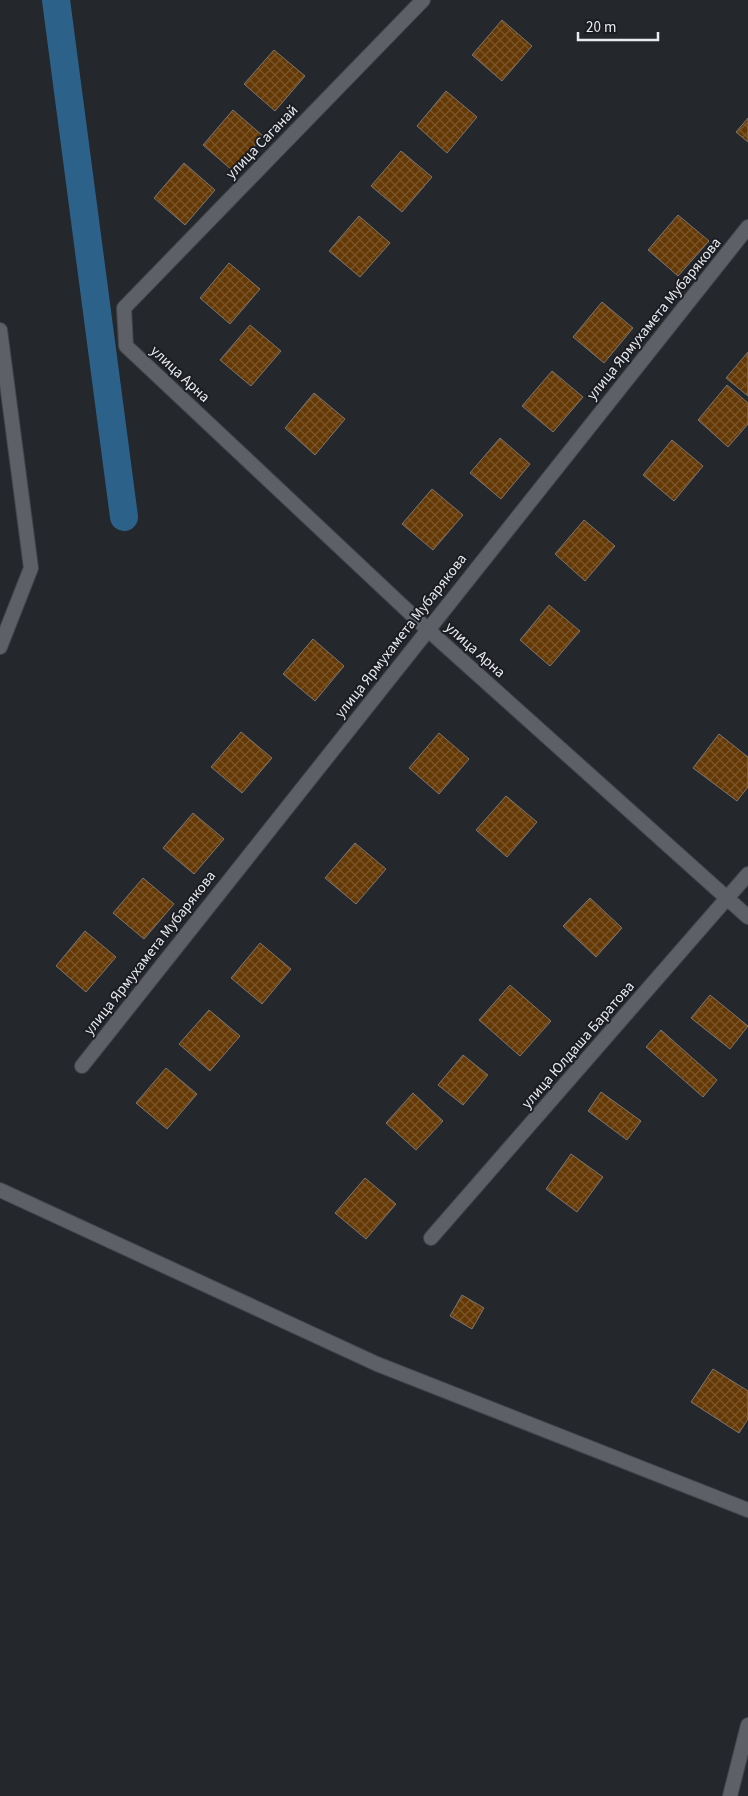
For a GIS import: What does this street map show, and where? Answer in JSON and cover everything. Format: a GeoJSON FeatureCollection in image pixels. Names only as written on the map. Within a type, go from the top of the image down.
{"type":"FeatureCollection","features":[{"type":"Feature","properties":{"kind":"street","name":"улица Саганай"},"geometry":{"type":"LineString","coordinates":[[124,308],[423,0]]}},
{"type":"Feature","properties":{"kind":"street","name":"улица Ярмухамета Мубарякова"},"geometry":{"type":"LineString","coordinates":[[82,1066],[748,227]]}},
{"type":"Feature","properties":{"kind":"street","name":"улица Арна"},"geometry":{"type":"LineString","coordinates":[[124,308],[126,346],[427,629],[748,917]]}},
{"type":"Feature","properties":{"kind":"street"},"geometry":{"type":"LineString","coordinates":[[0,330],[30,568],[0,647]]}},
{"type":"Feature","properties":{"kind":"street","name":"улица Юлдаша Баратова"},"geometry":{"type":"LineString","coordinates":[[431,1238],[748,874]]}},
{"type":"Feature","properties":{"kind":"street"},"geometry":{"type":"LineString","coordinates":[[0,1190],[377,1364],[748,1510]]}},
{"type":"Feature","properties":{"kind":"street"},"geometry":{"type":"LineString","coordinates":[[730,1796],[748,1725]]}},
{"type":"Feature","properties":{"kind":"building"},"geometry":{"type":"Polygon","coordinates":[[[502,20],[532,46],[502,81],[472,55],[502,20]]]}},
{"type":"Feature","properties":{"kind":"building"},"geometry":{"type":"Polygon","coordinates":[[[274,50],[305,76],[275,111],[244,84],[274,50]]]}},
{"type":"Feature","properties":{"kind":"building"},"geometry":{"type":"Polygon","coordinates":[[[446,91],[477,117],[447,153],[417,126],[446,91]]]}},
{"type":"Feature","properties":{"kind":"building"},"geometry":{"type":"Polygon","coordinates":[[[233,110],[263,136],[233,171],[203,145],[233,110]]]}},
{"type":"Feature","properties":{"kind":"building"},"geometry":{"type":"Polygon","coordinates":[[[748,118],[748,142],[736,132],[748,118]]]}},
{"type":"Feature","properties":{"kind":"building"},"geometry":{"type":"Polygon","coordinates":[[[401,151],[432,177],[402,212],[371,186],[401,151]]]}},
{"type":"Feature","properties":{"kind":"building"},"geometry":{"type":"Polygon","coordinates":[[[184,163],[215,190],[185,225],[154,198],[184,163]]]}},
{"type":"Feature","properties":{"kind":"building"},"geometry":{"type":"Polygon","coordinates":[[[678,215],[709,241],[678,276],[648,250],[678,215]]]}},
{"type":"Feature","properties":{"kind":"building"},"geometry":{"type":"Polygon","coordinates":[[[359,216],[390,243],[360,277],[329,251],[359,216]]]}},
{"type":"Feature","properties":{"kind":"building"},"geometry":{"type":"Polygon","coordinates":[[[229,263],[260,289],[230,324],[200,298],[229,263]]]}},
{"type":"Feature","properties":{"kind":"building"},"geometry":{"type":"Polygon","coordinates":[[[602,302],[633,328],[604,363],[573,337],[602,302]]]}},
{"type":"Feature","properties":{"kind":"building"},"geometry":{"type":"Polygon","coordinates":[[[250,325],[281,351],[251,386],[220,360],[250,325]]]}},
{"type":"Feature","properties":{"kind":"building"},"geometry":{"type":"Polygon","coordinates":[[[748,352],[748,396],[726,378],[748,352]]]}},
{"type":"Feature","properties":{"kind":"building"},"geometry":{"type":"Polygon","coordinates":[[[552,371],[583,397],[553,432],[522,406],[552,371]]]}},
{"type":"Feature","properties":{"kind":"building"},"geometry":{"type":"Polygon","coordinates":[[[727,385],[748,403],[748,424],[728,447],[698,420],[727,385]]]}},
{"type":"Feature","properties":{"kind":"building"},"geometry":{"type":"Polygon","coordinates":[[[314,393],[345,419],[315,455],[285,428],[314,393]]]}},
{"type":"Feature","properties":{"kind":"building"},"geometry":{"type":"Polygon","coordinates":[[[500,438],[530,464],[501,499],[470,473],[500,438]]]}},
{"type":"Feature","properties":{"kind":"building"},"geometry":{"type":"Polygon","coordinates":[[[672,440],[703,466],[674,501],[643,475],[672,440]]]}},
{"type":"Feature","properties":{"kind":"building"},"geometry":{"type":"Polygon","coordinates":[[[432,489],[463,515],[433,550],[402,524],[432,489]]]}},
{"type":"Feature","properties":{"kind":"building"},"geometry":{"type":"Polygon","coordinates":[[[584,520],[615,546],[585,581],[555,554],[584,520]]]}},
{"type":"Feature","properties":{"kind":"building"},"geometry":{"type":"Polygon","coordinates":[[[549,605],[580,631],[550,666],[520,640],[549,605]]]}},
{"type":"Feature","properties":{"kind":"building"},"geometry":{"type":"Polygon","coordinates":[[[313,639],[344,666],[315,701],[283,674],[313,639]]]}},
{"type":"Feature","properties":{"kind":"building"},"geometry":{"type":"Polygon","coordinates":[[[241,732],[272,758],[242,793],[211,767],[241,732]]]}},
{"type":"Feature","properties":{"kind":"building"},"geometry":{"type":"Polygon","coordinates":[[[439,733],[469,759],[439,794],[409,768],[439,733]]]}},
{"type":"Feature","properties":{"kind":"building"},"geometry":{"type":"Polygon","coordinates":[[[719,734],[748,757],[748,787],[737,801],[693,768],[719,734]]]}},
{"type":"Feature","properties":{"kind":"building"},"geometry":{"type":"Polygon","coordinates":[[[506,796],[537,822],[507,857],[476,830],[506,796]]]}},
{"type":"Feature","properties":{"kind":"building"},"geometry":{"type":"Polygon","coordinates":[[[193,813],[224,839],[194,874],[163,848],[193,813]]]}},
{"type":"Feature","properties":{"kind":"building"},"geometry":{"type":"Polygon","coordinates":[[[355,843],[386,869],[356,904],[325,878],[355,843]]]}},
{"type":"Feature","properties":{"kind":"building"},"geometry":{"type":"Polygon","coordinates":[[[143,878],[174,904],[144,939],[113,913],[143,878]]]}},
{"type":"Feature","properties":{"kind":"building"},"geometry":{"type":"Polygon","coordinates":[[[590,898],[622,928],[596,957],[563,926],[590,898]]]}},
{"type":"Feature","properties":{"kind":"building"},"geometry":{"type":"Polygon","coordinates":[[[85,931],[116,957],[86,992],[56,966],[85,931]]]}},
{"type":"Feature","properties":{"kind":"building"},"geometry":{"type":"Polygon","coordinates":[[[260,943],[291,969],[262,1004],[231,978],[260,943]]]}},
{"type":"Feature","properties":{"kind":"building"},"geometry":{"type":"Polygon","coordinates":[[[510,985],[551,1021],[520,1056],[479,1020],[510,985]]]}},
{"type":"Feature","properties":{"kind":"building"},"geometry":{"type":"Polygon","coordinates":[[[710,995],[748,1026],[730,1049],[691,1018],[710,995]]]}},
{"type":"Feature","properties":{"kind":"building"},"geometry":{"type":"Polygon","coordinates":[[[209,1010],[240,1036],[210,1071],[179,1044],[209,1010]]]}},
{"type":"Feature","properties":{"kind":"building"},"geometry":{"type":"Polygon","coordinates":[[[661,1030],[717,1080],[703,1097],[646,1047],[661,1030]]]}},
{"type":"Feature","properties":{"kind":"building"},"geometry":{"type":"Polygon","coordinates":[[[463,1055],[488,1075],[463,1105],[438,1085],[463,1055]]]}},
{"type":"Feature","properties":{"kind":"building"},"geometry":{"type":"Polygon","coordinates":[[[166,1068],[197,1094],[167,1129],[136,1103],[166,1068]]]}},
{"type":"Feature","properties":{"kind":"building"},"geometry":{"type":"Polygon","coordinates":[[[601,1092],[641,1121],[627,1140],[588,1111],[601,1092]]]}},
{"type":"Feature","properties":{"kind":"building"},"geometry":{"type":"Polygon","coordinates":[[[413,1093],[443,1121],[416,1150],[386,1123],[413,1093]]]}},
{"type":"Feature","properties":{"kind":"building"},"geometry":{"type":"Polygon","coordinates":[[[571,1154],[603,1177],[577,1212],[546,1189],[571,1154]]]}},
{"type":"Feature","properties":{"kind":"building"},"geometry":{"type":"Polygon","coordinates":[[[365,1178],[396,1204],[366,1239],[335,1213],[365,1178]]]}},
{"type":"Feature","properties":{"kind":"building"},"geometry":{"type":"Polygon","coordinates":[[[462,1295],[484,1308],[472,1329],[450,1316],[462,1295]]]}},
{"type":"Feature","properties":{"kind":"building"},"geometry":{"type":"Polygon","coordinates":[[[713,1369],[748,1391],[748,1419],[739,1433],[691,1402],[713,1369]]]}},
{"type":"Feature","properties":{"kind":"waterway"},"geometry":{"type":"LineString","coordinates":[[56,0],[124,517]]}}]}
